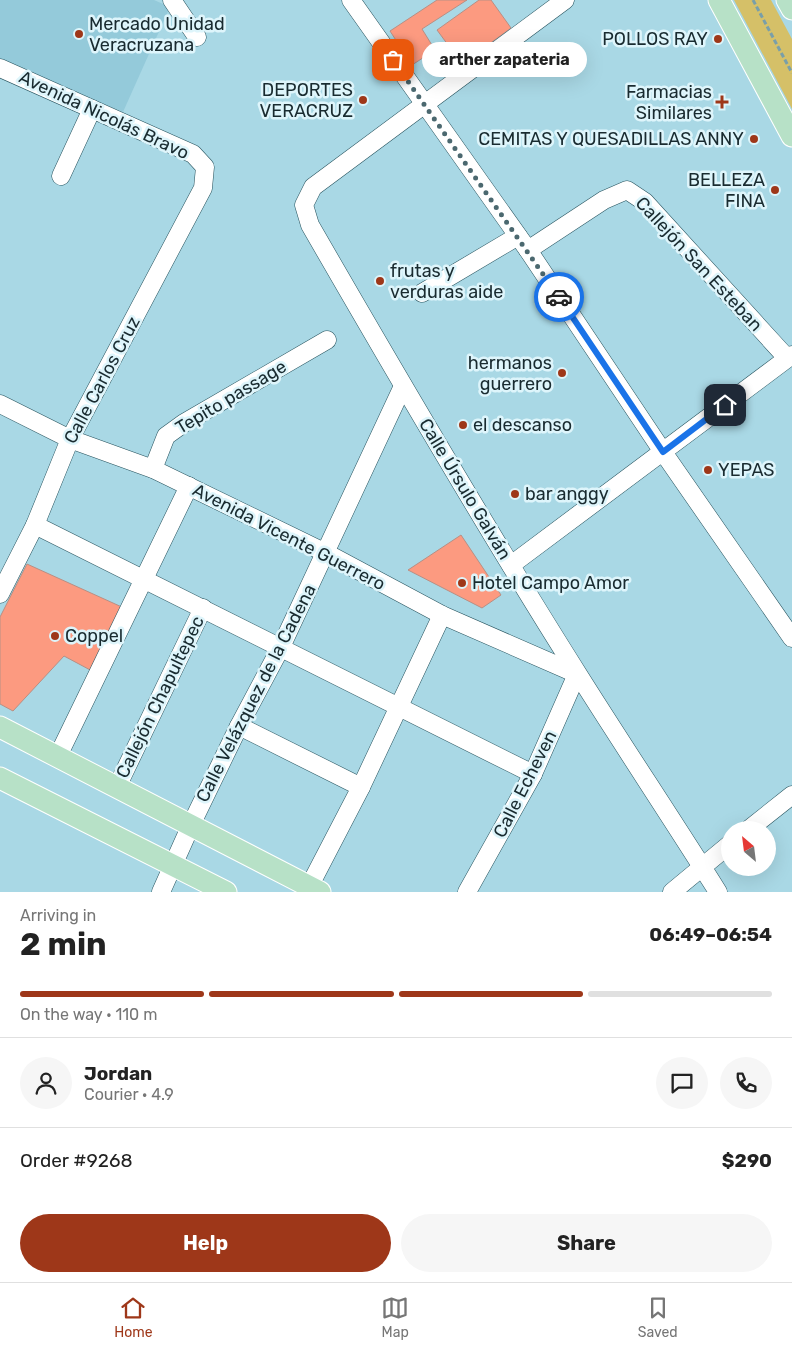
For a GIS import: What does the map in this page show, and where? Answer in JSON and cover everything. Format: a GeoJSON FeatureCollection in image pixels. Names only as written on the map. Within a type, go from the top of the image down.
{"type":"FeatureCollection","features":[{"type":"Feature","properties":{"kind":"main road"},"geometry":{"type":"LineString","coordinates":[[718,0],[792,136]]}},
{"type":"Feature","properties":{"kind":"main road"},"geometry":{"type":"LineString","coordinates":[[787,0],[792,9]]}},
{"type":"Feature","properties":{"kind":"main road"},"geometry":{"type":"LineString","coordinates":[[0,727],[314,889]]}},
{"type":"Feature","properties":{"kind":"main road"},"geometry":{"type":"LineString","coordinates":[[0,778],[226,892]]}},
{"type":"Feature","properties":{"kind":"street"},"geometry":{"type":"LineString","coordinates":[[172,0],[197,37]]}},
{"type":"Feature","properties":{"kind":"street"},"geometry":{"type":"LineString","coordinates":[[351,0],[523,243],[663,452],[792,638]]}},
{"type":"Feature","properties":{"kind":"street"},"geometry":{"type":"LineString","coordinates":[[425,104],[565,0]]}},
{"type":"Feature","properties":{"kind":"street","name":"Avenida Nicolás Bravo"},"geometry":{"type":"LineString","coordinates":[[0,68],[193,154],[205,167]]}},
{"type":"Feature","properties":{"kind":"street","name":"Calle Úrsulo Galván"},"geometry":{"type":"LineString","coordinates":[[425,104],[313,188],[304,205],[310,225],[403,386],[577,674],[718,892]]}},
{"type":"Feature","properties":{"kind":"street"},"geometry":{"type":"LineString","coordinates":[[61,176],[92,109]]}},
{"type":"Feature","properties":{"kind":"street","name":"Calle Carlos Cruz"},"geometry":{"type":"LineString","coordinates":[[0,594],[35,524],[70,439],[203,188],[205,167]]}},
{"type":"Feature","properties":{"kind":"street","name":"Callejón San Esteban"},"geometry":{"type":"LineString","coordinates":[[523,243],[604,200],[627,190],[645,202],[790,356]]}},
{"type":"Feature","properties":{"kind":"street"},"geometry":{"type":"LineString","coordinates":[[422,292],[523,243]]}},
{"type":"Feature","properties":{"kind":"street","name":"Tepito passage"},"geometry":{"type":"LineString","coordinates":[[153,469],[166,436],[178,427],[327,340]]}},
{"type":"Feature","properties":{"kind":"street"},"geometry":{"type":"LineString","coordinates":[[511,565],[790,356]]}},
{"type":"Feature","properties":{"kind":"street","name":"Calle Velázquez de la Cadena"},"geometry":{"type":"LineString","coordinates":[[161,892],[172,864],[239,726],[281,647],[326,553],[403,386]]}},
{"type":"Feature","properties":{"kind":"street","name":"Avenida Vicente Guerrero"},"geometry":{"type":"LineString","coordinates":[[0,404],[70,439],[153,469],[326,553],[442,615],[577,674]]}},
{"type":"Feature","properties":{"kind":"street"},"geometry":{"type":"LineString","coordinates":[[58,756],[189,486]]}},
{"type":"Feature","properties":{"kind":"street"},"geometry":{"type":"LineString","coordinates":[[35,524],[533,774]]}},
{"type":"Feature","properties":{"kind":"street","name":"Callejón Chapultepec"},"geometry":{"type":"LineString","coordinates":[[117,787],[203,608]]}},
{"type":"Feature","properties":{"kind":"street"},"geometry":{"type":"LineString","coordinates":[[314,889],[442,615]]}},
{"type":"Feature","properties":{"kind":"street","name":"Calle Echeven"},"geometry":{"type":"LineString","coordinates":[[467,892],[533,774],[577,674]]}},
{"type":"Feature","properties":{"kind":"street"},"geometry":{"type":"LineString","coordinates":[[239,726],[361,787]]}},
{"type":"Feature","properties":{"kind":"street"},"geometry":{"type":"LineString","coordinates":[[760,821],[792,796]]}},
{"type":"Feature","properties":{"kind":"street"},"geometry":{"type":"LineString","coordinates":[[672,892],[721,851]]}},
{"type":"Feature","properties":{"kind":"path"},"geometry":{"type":"LineString","coordinates":[[753,0],[792,73]]}},
{"type":"Feature","properties":{"kind":"shaded area","name":"Mercado Unidad Veracruzana"},"geometry":{"type":"Polygon","coordinates":[[[0,0],[154,0],[170,7],[123,112],[0,61],[0,0]]]}},
{"type":"Feature","properties":{"kind":"shaded area"},"geometry":{"type":"Polygon","coordinates":[[[734,0],[771,0],[792,39],[792,109],[734,0]]]}},
{"type":"Feature","properties":{"kind":"building"},"geometry":{"type":"Polygon","coordinates":[[[437,0],[467,0],[422,29],[435,50],[412,65],[390,31],[437,0]]]}},
{"type":"Feature","properties":{"kind":"building"},"geometry":{"type":"Polygon","coordinates":[[[479,0],[491,0],[511,28],[462,64],[437,30],[479,0]]]}},
{"type":"Feature","properties":{"kind":"building","name":"Hotel Campo Amor"},"geometry":{"type":"Polygon","coordinates":[[[461,535],[501,595],[482,608],[408,570],[461,535]]]}},
{"type":"Feature","properties":{"kind":"building","name":"Coppel"},"geometry":{"type":"Polygon","coordinates":[[[27,564],[124,608],[94,672],[64,656],[13,711],[0,704],[0,617],[27,564]]]}},
{"type":"Feature","properties":{"kind":"way so far"},"geometry":{"type":"LineString","coordinates":[[393,60],[559,297]]}},
{"type":"Feature","properties":{"kind":"place","name":"Mercado Unidad Veracruzana"},"geometry":{"type":"Point","coordinates":[79,34]}},
{"type":"Feature","properties":{"kind":"place","name":"POLLOS RAY"},"geometry":{"type":"Point","coordinates":[718,39]}},
{"type":"Feature","properties":{"kind":"place","name":"arther zapateria"},"geometry":{"type":"Point","coordinates":[393,60]}},
{"type":"Feature","properties":{"kind":"place","name":"DEPORTES VERACRUZ"},"geometry":{"type":"Point","coordinates":[363,100]}},
{"type":"Feature","properties":{"kind":"place","name":"Farmacias Similares"},"geometry":{"type":"Point","coordinates":[722,102]}},
{"type":"Feature","properties":{"kind":"place","name":"CEMITAS Y QUESADILLAS ANNY"},"geometry":{"type":"Point","coordinates":[754,139]}},
{"type":"Feature","properties":{"kind":"place","name":"BELLEZA FINA"},"geometry":{"type":"Point","coordinates":[775,190]}},
{"type":"Feature","properties":{"kind":"place","name":"frutas y verduras aide"},"geometry":{"type":"Point","coordinates":[380,281]}},
{"type":"Feature","properties":{"kind":"place","name":"hermanos guerrero"},"geometry":{"type":"Point","coordinates":[562,373]}},
{"type":"Feature","properties":{"kind":"place","name":"el descanso"},"geometry":{"type":"Point","coordinates":[463,425]}},
{"type":"Feature","properties":{"kind":"place","name":"YEPAS"},"geometry":{"type":"Point","coordinates":[708,470]}},
{"type":"Feature","properties":{"kind":"place","name":"bar anggy"},"geometry":{"type":"Point","coordinates":[515,494]}},
{"type":"Feature","properties":{"kind":"place","name":"Hotel Campo Amor"},"geometry":{"type":"Point","coordinates":[462,583]}},
{"type":"Feature","properties":{"kind":"place","name":"Coppel"},"geometry":{"type":"Point","coordinates":[55,636]}},
{"type":"Feature","properties":{"kind":"route"},"geometry":{"type":"LineString","coordinates":[[559,297],[663,452],[725,405]]}}]}
